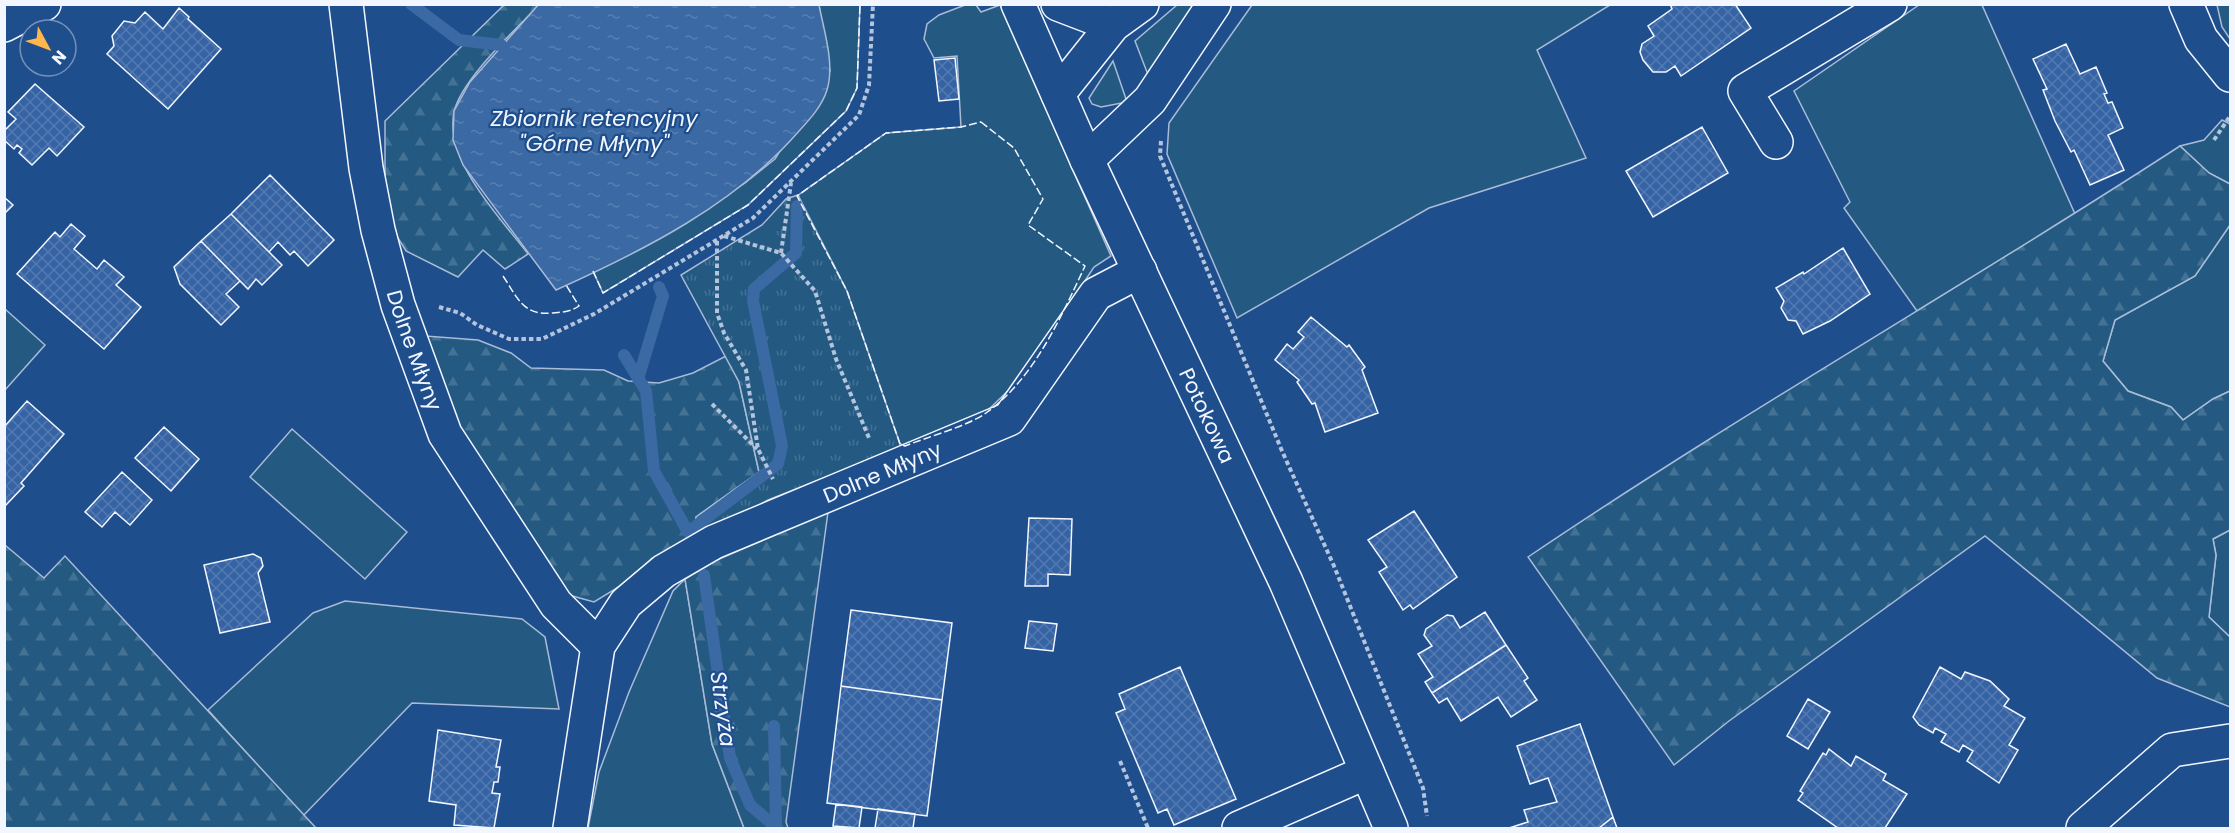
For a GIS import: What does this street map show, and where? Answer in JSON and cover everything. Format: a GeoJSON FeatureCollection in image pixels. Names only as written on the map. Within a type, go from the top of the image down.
{"type":"FeatureCollection","features":[{"type":"Feature","properties":{"kind":"street"},"geometry":{"type":"LineString","coordinates":[[4,25],[44,4]]}},
{"type":"Feature","properties":{"kind":"street","name":"Dolne Młyny"},"geometry":{"type":"LineString","coordinates":[[346,4],[366,168],[378,230],[398,305],[445,434],[556,604],[598,646]]}},
{"type":"Feature","properties":{"kind":"street","name":"Potokowa"},"geometry":{"type":"LineString","coordinates":[[1018,4],[1087,160],[1140,271],[1238,455],[1286,582],[1391,828]]}},
{"type":"Feature","properties":{"kind":"street"},"geometry":{"type":"LineString","coordinates":[[1058,4],[1113,25]]}},
{"type":"Feature","properties":{"kind":"street"},"geometry":{"type":"LineString","coordinates":[[1058,94],[1113,25],[1142,4]]}},
{"type":"Feature","properties":{"kind":"street"},"geometry":{"type":"LineString","coordinates":[[1087,160],[1150,100],[1214,4]]}},
{"type":"Feature","properties":{"kind":"street"},"geometry":{"type":"LineString","coordinates":[[1776,142],[1745,91],[1890,4]]}},
{"type":"Feature","properties":{"kind":"street"},"geometry":{"type":"LineString","coordinates":[[2186,4],[2201,39],[2230,75]]}},
{"type":"Feature","properties":{"kind":"street","name":"Dolne Młyny"},"geometry":{"type":"LineString","coordinates":[[570,828],[598,646],[626,603],[664,571],[714,542],[789,508],[882,473],[1009,420],[1096,294],[1140,271]]}},
{"type":"Feature","properties":{"kind":"street"},"geometry":{"type":"LineString","coordinates":[[2084,828],[2172,750],[2230,741]]}},
{"type":"Feature","properties":{"kind":"street"},"geometry":{"type":"LineString","coordinates":[[1239,828],[1367,772]]}},
{"type":"Feature","properties":{"kind":"path"},"geometry":{"type":"LineString","coordinates":[[398,305],[434,306],[460,313],[477,325],[509,339],[543,339],[594,314],[753,218],[859,115],[869,85],[873,4]]}},
{"type":"Feature","properties":{"kind":"path"},"geometry":{"type":"LineString","coordinates":[[2214,140],[2230,116]]}},
{"type":"Feature","properties":{"kind":"path"},"geometry":{"type":"LineString","coordinates":[[1162,133],[1160,156],[1282,451],[1334,566],[1423,788],[1428,818]]}},
{"type":"Feature","properties":{"kind":"path"},"geometry":{"type":"LineString","coordinates":[[781,253],[792,182]]}},
{"type":"Feature","properties":{"kind":"path"},"geometry":{"type":"LineString","coordinates":[[724,236],[781,253],[815,291],[836,359],[882,473]]}},
{"type":"Feature","properties":{"kind":"path"},"geometry":{"type":"LineString","coordinates":[[717,240],[717,313],[724,333],[746,370],[758,449],[766,468],[776,483]]}},
{"type":"Feature","properties":{"kind":"path"},"geometry":{"type":"LineString","coordinates":[[712,404],[758,449]]}},
{"type":"Feature","properties":{"kind":"path"},"geometry":{"type":"LineString","coordinates":[[1120,761],[1148,828]]}},
{"type":"Feature","properties":{"kind":"green space"},"geometry":{"type":"Polygon","coordinates":[[[504,5],[539,5],[490,56],[467,85],[454,112],[453,131],[457,150],[477,188],[528,254],[505,269],[483,250],[458,277],[406,251],[385,217],[385,121],[504,5]]]}},
{"type":"Feature","properties":{"kind":"green space"},"geometry":{"type":"Polygon","coordinates":[[[819,5],[860,5],[857,88],[846,111],[748,205],[603,293],[593,271],[681,225],[745,183],[775,159],[830,71],[819,5]]]}},
{"type":"Feature","properties":{"kind":"green space"},"geometry":{"type":"Polygon","coordinates":[[[965,5],[976,5],[981,12],[1000,5],[1111,256],[1094,267],[1019,380],[985,413],[905,446],[900,444],[797,196],[886,133],[961,127],[957,56],[934,58],[924,39],[927,24],[939,15],[965,5]]]}},
{"type":"Feature","properties":{"kind":"green space"},"geometry":{"type":"Polygon","coordinates":[[[1177,5],[1201,5],[1150,80],[1135,41],[1177,5]]]}},
{"type":"Feature","properties":{"kind":"green space"},"geometry":{"type":"Polygon","coordinates":[[[1252,5],[1610,5],[1537,50],[1586,158],[1429,208],[1237,318],[1167,154],[1169,123],[1252,5]]]}},
{"type":"Feature","properties":{"kind":"green space"},"geometry":{"type":"Polygon","coordinates":[[[1919,5],[1982,5],[2075,214],[1917,311],[1844,208],[1850,202],[1794,91],[1919,5]]]}},
{"type":"Feature","properties":{"kind":"green space"},"geometry":{"type":"Polygon","coordinates":[[[2217,5],[2230,5],[2230,39],[2222,27],[2217,5]]]}},
{"type":"Feature","properties":{"kind":"green space"},"geometry":{"type":"Polygon","coordinates":[[[1113,61],[1127,102],[1101,107],[1092,104],[1089,98],[1113,61]]]}},
{"type":"Feature","properties":{"kind":"green space"},"geometry":{"type":"Polygon","coordinates":[[[2222,120],[2230,124],[2230,184],[2209,173],[2180,146],[2204,140],[2222,120]]]}},
{"type":"Feature","properties":{"kind":"green space"},"geometry":{"type":"Polygon","coordinates":[[[2180,146],[2209,173],[2230,184],[2230,225],[2195,276],[2115,320],[2103,361],[2128,391],[2171,407],[2183,420],[2213,399],[2230,391],[2230,530],[2213,539],[2216,555],[2209,617],[2230,637],[2230,707],[2157,678],[1985,536],[1729,721],[1674,765],[1528,557],[1690,452],[2180,146]]]}},
{"type":"Feature","properties":{"kind":"green space"},"geometry":{"type":"Polygon","coordinates":[[[798,195],[847,291],[900,444],[905,446],[768,500],[699,538],[696,517],[759,472],[739,382],[681,275],[762,225],[786,199],[798,195]]]}},
{"type":"Feature","properties":{"kind":"green space"},"geometry":{"type":"Polygon","coordinates":[[[2230,225],[2230,391],[2213,399],[2183,420],[2171,407],[2128,391],[2103,361],[2115,320],[2195,276],[2230,225]]]}},
{"type":"Feature","properties":{"kind":"green space"},"geometry":{"type":"Polygon","coordinates":[[[5,309],[45,345],[5,390],[5,309]]]}},
{"type":"Feature","properties":{"kind":"green space"},"geometry":{"type":"Polygon","coordinates":[[[425,336],[478,340],[511,353],[531,368],[604,370],[628,381],[659,383],[693,373],[726,356],[739,382],[759,472],[696,517],[699,538],[594,602],[569,595],[450,412],[425,336]]]}},
{"type":"Feature","properties":{"kind":"green space"},"geometry":{"type":"Polygon","coordinates":[[[292,429],[407,532],[365,579],[250,477],[292,429]]]}},
{"type":"Feature","properties":{"kind":"green space"},"geometry":{"type":"Polygon","coordinates":[[[828,512],[786,822],[788,828],[744,828],[712,744],[685,579],[717,560],[828,512]]]}},
{"type":"Feature","properties":{"kind":"green space"},"geometry":{"type":"Polygon","coordinates":[[[2230,530],[2230,637],[2209,617],[2216,555],[2213,539],[2230,530]]]}},
{"type":"Feature","properties":{"kind":"green space"},"geometry":{"type":"Polygon","coordinates":[[[5,545],[44,578],[65,556],[316,828],[5,828],[5,545]]]}},
{"type":"Feature","properties":{"kind":"green space"},"geometry":{"type":"Polygon","coordinates":[[[685,579],[712,744],[744,828],[588,828],[599,772],[629,692],[673,591],[685,579]]]}},
{"type":"Feature","properties":{"kind":"green space"},"geometry":{"type":"Polygon","coordinates":[[[345,601],[522,619],[545,637],[559,709],[412,703],[303,816],[208,710],[313,613],[345,601]]]}},
{"type":"Feature","properties":{"kind":"water","name":"Zbiornik retencyjny \"Górne Młyny\""},"geometry":{"type":"Polygon","coordinates":[[[539,4],[819,5],[830,69],[827,90],[822,101],[799,131],[747,181],[655,242],[556,290],[463,165],[453,140],[454,111],[470,82],[539,4]]]}},
{"type":"Feature","properties":{"kind":"building"},"geometry":{"type":"Polygon","coordinates":[[[1670,4],[1735,4],[1751,28],[1681,76],[1675,66],[1666,72],[1653,72],[1643,60],[1640,52],[1642,44],[1654,36],[1648,26],[1672,9],[1670,4]]]}},
{"type":"Feature","properties":{"kind":"building"},"geometry":{"type":"Polygon","coordinates":[[[179,8],[221,49],[168,109],[107,54],[114,46],[112,36],[124,21],[135,23],[145,12],[163,29],[179,8]]]}},
{"type":"Feature","properties":{"kind":"building"},"geometry":{"type":"Polygon","coordinates":[[[2066,44],[2080,74],[2096,67],[2107,93],[2104,94],[2108,103],[2112,102],[2123,128],[2108,135],[2124,170],[2090,185],[2074,150],[2071,152],[2055,121],[2043,90],[2047,89],[2033,59],[2066,44]]]}},
{"type":"Feature","properties":{"kind":"building"},"geometry":{"type":"Polygon","coordinates":[[[955,58],[959,99],[939,101],[934,60],[955,58]]]}},
{"type":"Feature","properties":{"kind":"building"},"geometry":{"type":"Polygon","coordinates":[[[35,84],[84,127],[57,156],[49,148],[32,165],[19,153],[22,149],[17,145],[14,149],[4,140],[4,131],[16,119],[8,112],[35,84]]]}},
{"type":"Feature","properties":{"kind":"building"},"geometry":{"type":"Polygon","coordinates":[[[1702,127],[1728,173],[1653,217],[1626,171],[1702,127]]]}},
{"type":"Feature","properties":{"kind":"building"},"geometry":{"type":"Polygon","coordinates":[[[270,175],[334,240],[308,266],[294,251],[290,255],[278,242],[269,252],[231,214],[270,175]]]}},
{"type":"Feature","properties":{"kind":"building"},"geometry":{"type":"Polygon","coordinates":[[[4,197],[13,205],[4,214],[4,197]]]}},
{"type":"Feature","properties":{"kind":"building"},"geometry":{"type":"Polygon","coordinates":[[[231,214],[282,265],[262,285],[256,279],[248,289],[201,241],[231,214]]]}},
{"type":"Feature","properties":{"kind":"building"},"geometry":{"type":"Polygon","coordinates":[[[71,224],[85,236],[74,249],[97,269],[104,260],[124,277],[116,285],[141,307],[104,349],[17,274],[55,232],[60,237],[71,224]]]}},
{"type":"Feature","properties":{"kind":"building"},"geometry":{"type":"Polygon","coordinates":[[[201,241],[240,281],[226,294],[239,307],[221,325],[180,284],[174,267],[201,241]]]}},
{"type":"Feature","properties":{"kind":"building"},"geometry":{"type":"Polygon","coordinates":[[[1843,248],[1870,294],[1830,321],[1803,334],[1796,321],[1788,320],[1781,308],[1784,301],[1776,288],[1803,272],[1804,274],[1843,248]]]}},
{"type":"Feature","properties":{"kind":"building"},"geometry":{"type":"Polygon","coordinates":[[[1311,317],[1347,347],[1349,345],[1365,367],[1362,370],[1378,413],[1325,432],[1315,403],[1312,404],[1297,382],[1299,380],[1275,360],[1287,344],[1293,349],[1304,337],[1298,332],[1311,317]]]}},
{"type":"Feature","properties":{"kind":"building"},"geometry":{"type":"Polygon","coordinates":[[[27,401],[64,434],[21,483],[24,486],[4,507],[4,427],[27,401]]]}},
{"type":"Feature","properties":{"kind":"building"},"geometry":{"type":"Polygon","coordinates":[[[164,427],[199,459],[171,491],[135,458],[164,427]]]}},
{"type":"Feature","properties":{"kind":"building"},"geometry":{"type":"Polygon","coordinates":[[[122,472],[152,500],[130,525],[115,512],[102,527],[85,512],[122,472]]]}},
{"type":"Feature","properties":{"kind":"building"},"geometry":{"type":"Polygon","coordinates":[[[1414,511],[1457,577],[1413,609],[1410,605],[1403,610],[1379,572],[1387,567],[1368,540],[1414,511]]]}},
{"type":"Feature","properties":{"kind":"building"},"geometry":{"type":"Polygon","coordinates":[[[1029,518],[1072,519],[1070,575],[1048,574],[1048,586],[1025,586],[1029,518]]]}},
{"type":"Feature","properties":{"kind":"building"},"geometry":{"type":"Polygon","coordinates":[[[253,554],[261,558],[263,566],[258,573],[270,622],[220,633],[204,565],[253,554]]]}},
{"type":"Feature","properties":{"kind":"building"},"geometry":{"type":"Polygon","coordinates":[[[851,610],[952,623],[942,700],[841,686],[851,610]]]}},
{"type":"Feature","properties":{"kind":"building"},"geometry":{"type":"Polygon","coordinates":[[[1485,612],[1506,645],[1432,693],[1425,682],[1433,677],[1418,654],[1432,646],[1424,635],[1426,629],[1447,615],[1453,616],[1460,628],[1485,612]]]}},
{"type":"Feature","properties":{"kind":"building"},"geometry":{"type":"Polygon","coordinates":[[[1029,621],[1057,624],[1053,651],[1025,648],[1029,621]]]}},
{"type":"Feature","properties":{"kind":"building"},"geometry":{"type":"Polygon","coordinates":[[[1506,645],[1528,678],[1524,681],[1537,700],[1511,717],[1498,697],[1461,721],[1447,698],[1439,703],[1432,693],[1506,645]]]}},
{"type":"Feature","properties":{"kind":"building"},"geometry":{"type":"Polygon","coordinates":[[[1180,667],[1236,799],[1174,825],[1167,809],[1158,813],[1116,713],[1125,709],[1119,694],[1180,667]]]}},
{"type":"Feature","properties":{"kind":"building"},"geometry":{"type":"Polygon","coordinates":[[[1940,667],[1961,679],[1965,672],[1990,681],[2009,699],[2004,706],[2025,718],[2009,745],[2018,750],[1999,783],[1967,761],[1973,751],[1963,745],[1959,752],[1941,742],[1946,734],[1935,728],[1933,733],[1919,725],[1913,717],[1940,667]]]}},
{"type":"Feature","properties":{"kind":"building"},"geometry":{"type":"Polygon","coordinates":[[[841,686],[942,700],[927,816],[827,803],[841,686]]]}},
{"type":"Feature","properties":{"kind":"building"},"geometry":{"type":"Polygon","coordinates":[[[1808,699],[1830,712],[1808,749],[1787,736],[1808,699]]]}},
{"type":"Feature","properties":{"kind":"building"},"geometry":{"type":"Polygon","coordinates":[[[1580,724],[1613,817],[1599,828],[1509,828],[1528,822],[1524,810],[1557,802],[1548,778],[1530,784],[1517,746],[1580,724]]]}},
{"type":"Feature","properties":{"kind":"building"},"geometry":{"type":"Polygon","coordinates":[[[438,730],[501,740],[496,767],[500,767],[498,782],[494,782],[492,793],[500,794],[494,828],[454,825],[456,805],[429,801],[438,730]]]}},
{"type":"Feature","properties":{"kind":"building"},"geometry":{"type":"Polygon","coordinates":[[[1829,749],[1851,766],[1856,756],[1886,774],[1883,780],[1907,794],[1885,828],[1838,828],[1798,800],[1803,793],[1800,791],[1823,753],[1826,755],[1829,749]]]}},
{"type":"Feature","properties":{"kind":"building"},"geometry":{"type":"Polygon","coordinates":[[[836,804],[862,807],[859,828],[833,826],[836,804]]]}},
{"type":"Feature","properties":{"kind":"building"},"geometry":{"type":"Polygon","coordinates":[[[878,809],[915,814],[913,828],[875,828],[878,809]]]}},
{"type":"Feature","properties":{"kind":"building"},"geometry":{"type":"Polygon","coordinates":[[[1613,817],[1617,828],[1599,828],[1613,817]]]}},
{"type":"Feature","properties":{"kind":"waterway"},"geometry":{"type":"LineString","coordinates":[[411,4],[459,40],[501,45]]}},
{"type":"Feature","properties":{"kind":"waterway"},"geometry":{"type":"LineString","coordinates":[[624,355],[646,391],[654,471],[688,532],[778,464],[782,446],[753,301],[754,289],[796,253],[797,206]]}},
{"type":"Feature","properties":{"kind":"waterway"},"geometry":{"type":"LineString","coordinates":[[638,379],[663,296],[659,287]]}},
{"type":"Feature","properties":{"kind":"waterway","name":"Strzyża"},"geometry":{"type":"LineString","coordinates":[[704,575],[730,758],[750,805],[777,828]]}},
{"type":"Feature","properties":{"kind":"waterway"},"geometry":{"type":"LineString","coordinates":[[774,726],[776,826]]}},
{"type":"Feature","properties":{"kind":"fence"},"geometry":{"type":"LineString","coordinates":[[593,271],[603,293],[748,205],[846,111],[857,88],[860,4]]}},
{"type":"Feature","properties":{"kind":"fence"},"geometry":{"type":"LineString","coordinates":[[981,122],[1014,148],[1043,199],[1028,225],[1085,266],[1044,346],[1032,365],[1003,399],[978,418],[905,446],[900,444],[847,291],[797,196],[886,133],[961,127],[981,122]]}},
{"type":"Feature","properties":{"kind":"fence"},"geometry":{"type":"LineString","coordinates":[[503,276],[522,304],[542,313],[566,311],[579,306],[566,285]]}}]}
